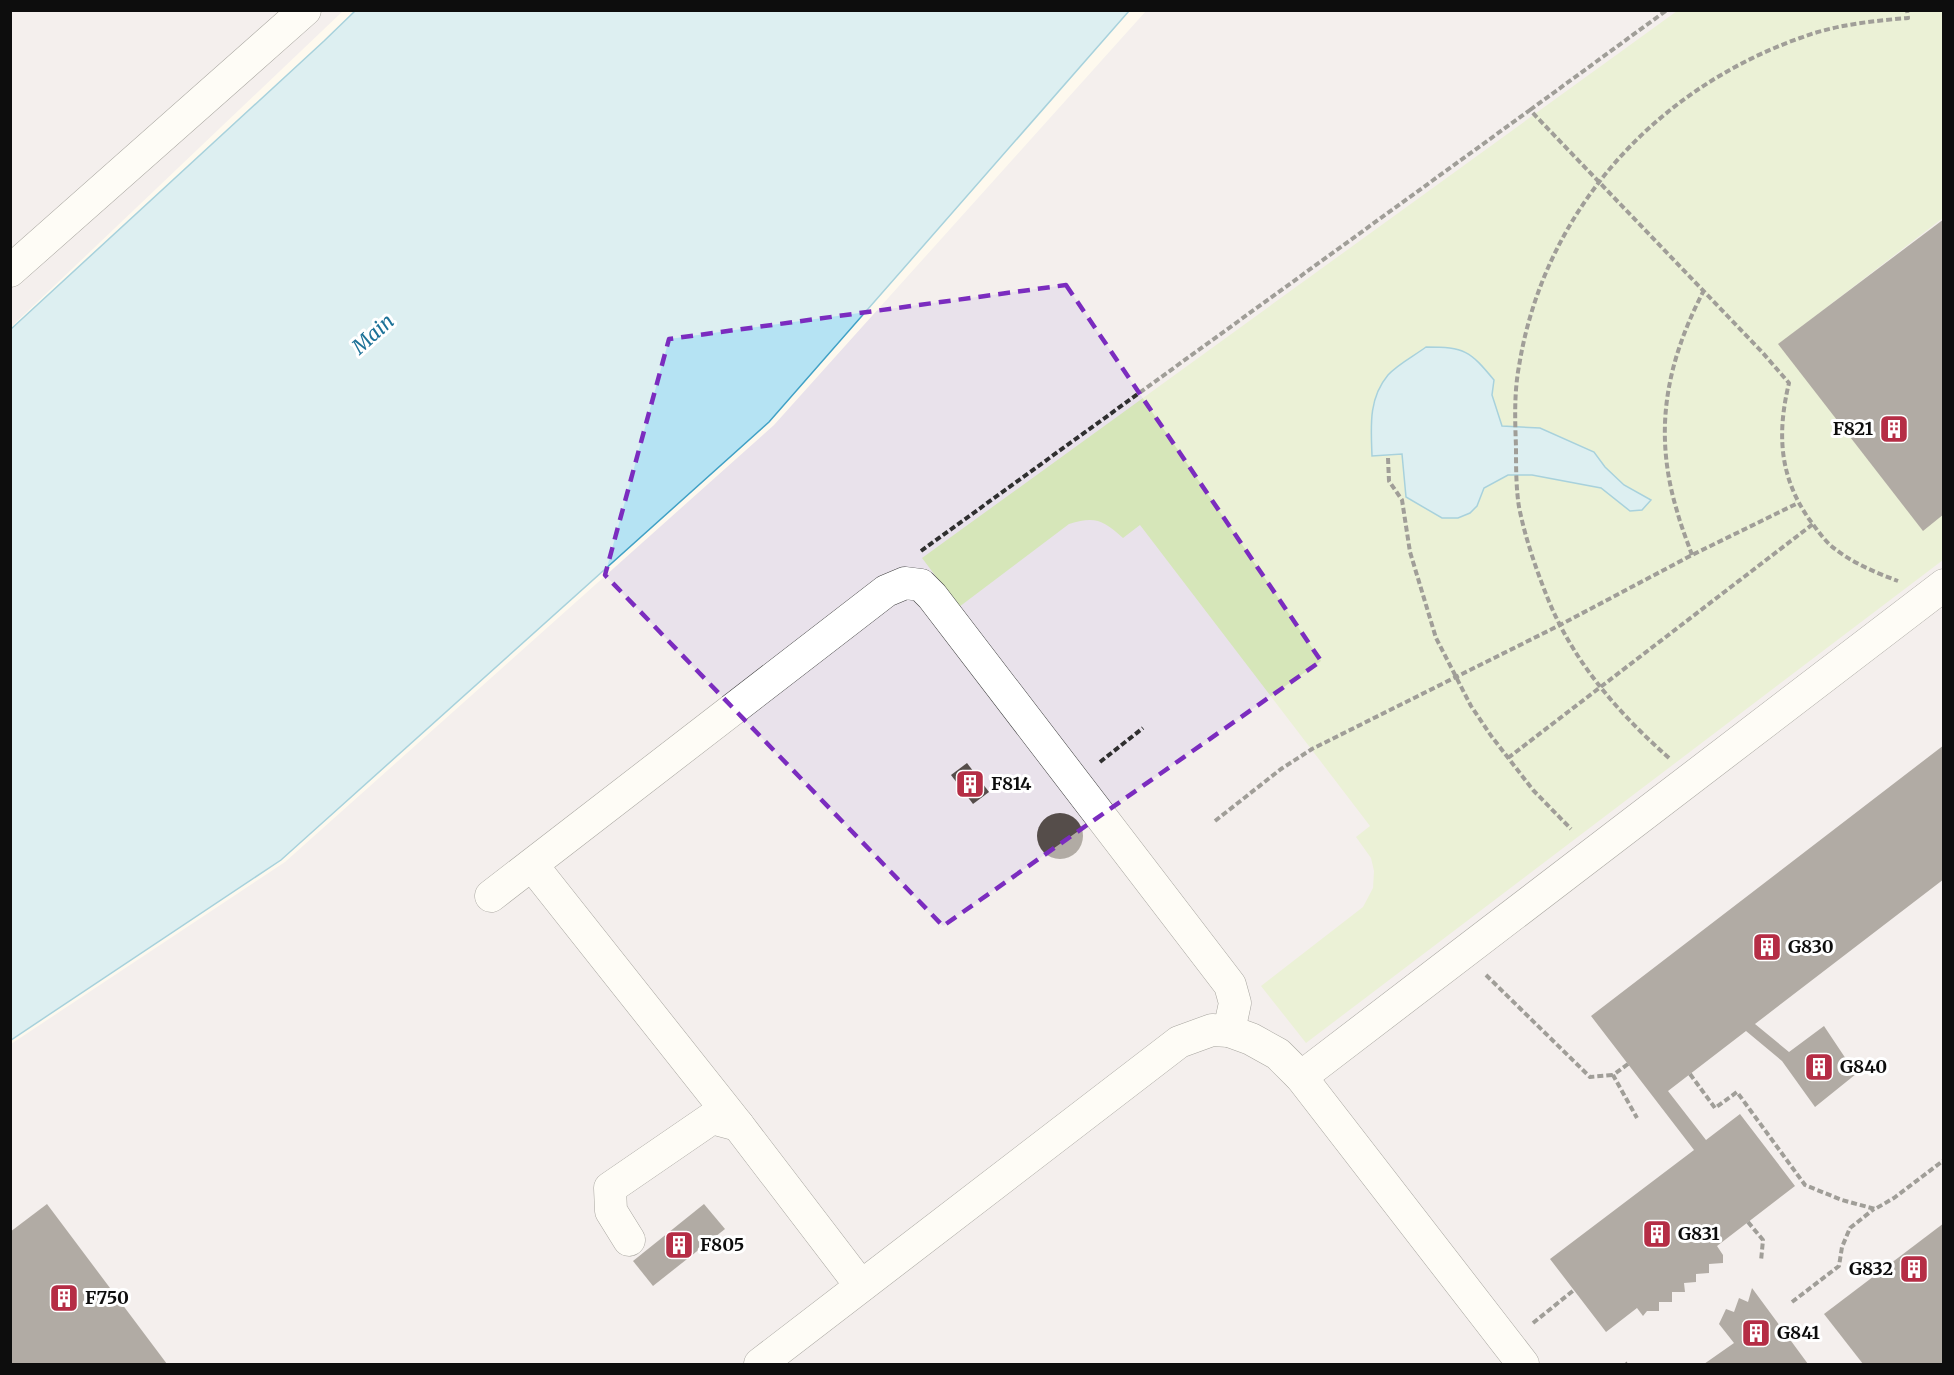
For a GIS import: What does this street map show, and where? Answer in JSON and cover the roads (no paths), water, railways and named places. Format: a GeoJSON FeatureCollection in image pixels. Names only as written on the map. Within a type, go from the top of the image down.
{"type":"FeatureCollection","features":[{"type":"Feature","properties":{"kind":"lane"},"geometry":{"type":"LineString","coordinates":[[10,271],[305,10]]}},
{"type":"Feature","properties":{"kind":"lane"},"geometry":{"type":"LineString","coordinates":[[491,896],[886,591],[905,583],[921,585],[932,596],[1230,985],[1235,1003],[1229,1031]]}},
{"type":"Feature","properties":{"kind":"lane"},"geometry":{"type":"LineString","coordinates":[[1301,1077],[1938,589]]}},
{"type":"Feature","properties":{"kind":"lane"},"geometry":{"type":"LineString","coordinates":[[532,865],[738,1125],[861,1286]]}},
{"type":"Feature","properties":{"kind":"lane"},"geometry":{"type":"LineString","coordinates":[[760,1365],[1179,1042],[1212,1030],[1229,1031],[1278,1054],[1301,1077],[1515,1354]]}},
{"type":"Feature","properties":{"kind":"lane"},"geometry":{"type":"LineString","coordinates":[[629,1240],[610,1211],[610,1188],[712,1118],[738,1125]]}},
{"type":"Feature","properties":{"kind":"water","name":"Main"},"geometry":{"type":"Polygon","coordinates":[[[355,11],[1129,11],[769,422],[281,860],[11,1040],[11,329],[355,11]]]}},
{"type":"Feature","properties":{"kind":"water"},"geometry":{"type":"Polygon","coordinates":[[[1426,347],[1458,350],[1479,363],[1494,380],[1492,395],[1502,426],[1540,428],[1594,452],[1605,467],[1624,485],[1651,500],[1642,510],[1630,511],[1601,488],[1532,475],[1508,475],[1484,488],[1477,506],[1470,513],[1458,518],[1442,518],[1406,497],[1402,454],[1372,456],[1372,414],[1377,394],[1388,375],[1426,347]]]}},
{"type":"Feature","properties":{"kind":"place","name":"F821"},"geometry":{"type":"Point","coordinates":[1894,429]}},
{"type":"Feature","properties":{"kind":"place","name":"F814"},"geometry":{"type":"Point","coordinates":[970,784]}},
{"type":"Feature","properties":{"kind":"place","name":"G830"},"geometry":{"type":"Point","coordinates":[1767,947]}},
{"type":"Feature","properties":{"kind":"place","name":"G840"},"geometry":{"type":"Point","coordinates":[1819,1067]}},
{"type":"Feature","properties":{"kind":"place","name":"G831"},"geometry":{"type":"Point","coordinates":[1657,1234]}},
{"type":"Feature","properties":{"kind":"place","name":"F805"},"geometry":{"type":"Point","coordinates":[679,1245]}},
{"type":"Feature","properties":{"kind":"place","name":"G832"},"geometry":{"type":"Point","coordinates":[1914,1269]}},
{"type":"Feature","properties":{"kind":"place","name":"F750"},"geometry":{"type":"Point","coordinates":[64,1298]}},
{"type":"Feature","properties":{"kind":"place","name":"G841"},"geometry":{"type":"Point","coordinates":[1756,1333]}}]}
